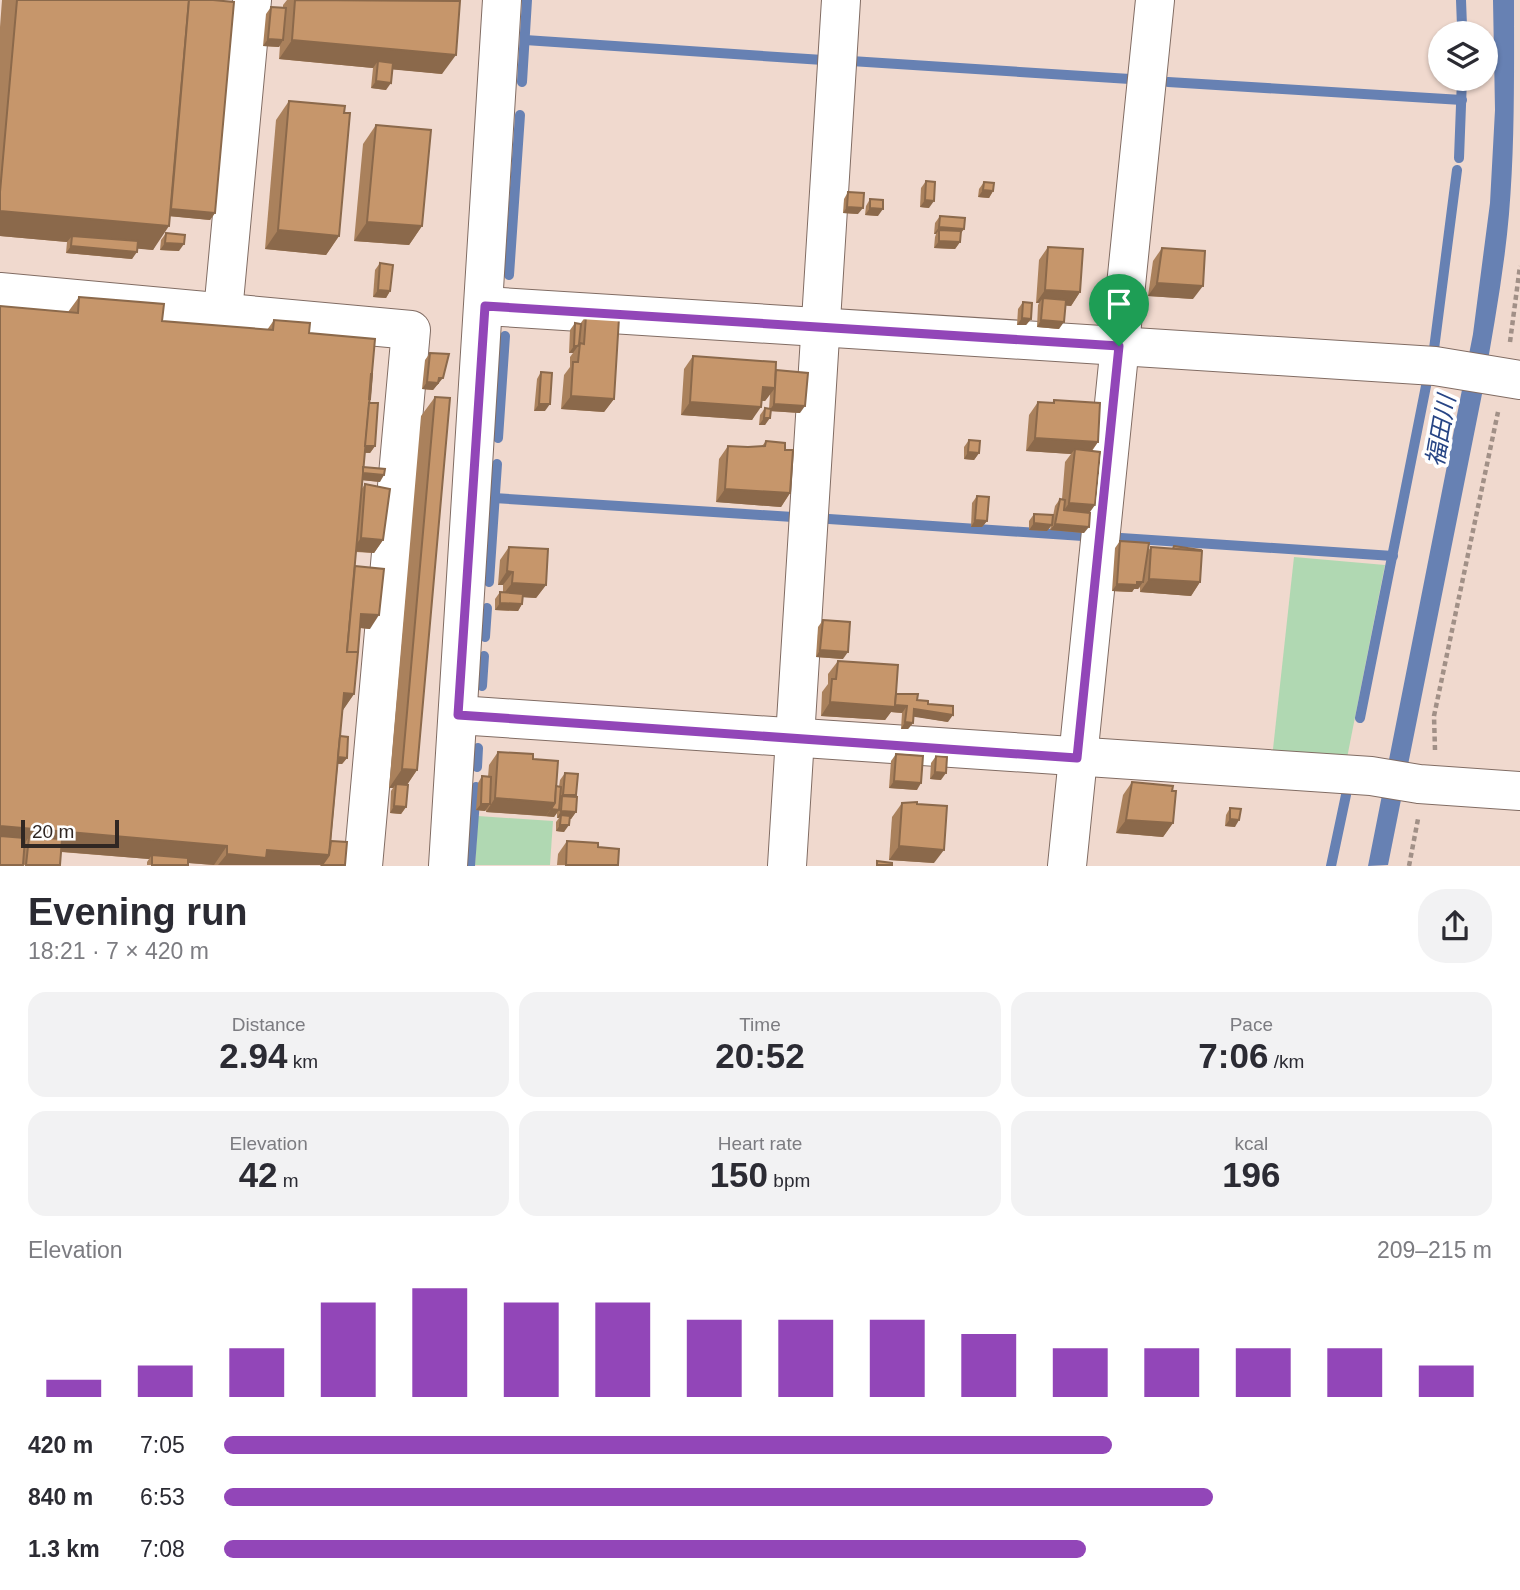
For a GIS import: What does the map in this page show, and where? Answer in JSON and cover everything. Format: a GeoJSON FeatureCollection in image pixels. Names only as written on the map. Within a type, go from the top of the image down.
{"type":"FeatureCollection","features":[{"type":"Feature","properties":{"kind":"street"},"geometry":{"type":"LineString","coordinates":[[223,312],[252,0]]}},
{"type":"Feature","properties":{"kind":"street"},"geometry":{"type":"LineString","coordinates":[[448,866],[502,0]]}},
{"type":"Feature","properties":{"kind":"street"},"geometry":{"type":"LineString","coordinates":[[787,866],[841,0]]}},
{"type":"Feature","properties":{"kind":"street"},"geometry":{"type":"LineString","coordinates":[[1067,866],[1155,0]]}},
{"type":"Feature","properties":{"kind":"street"},"geometry":{"type":"LineString","coordinates":[[0,292],[411,330],[363,866]]}},
{"type":"Feature","properties":{"kind":"street"},"geometry":{"type":"LineString","coordinates":[[485,306],[1435,366],[1508,379]]}},
{"type":"Feature","properties":{"kind":"street"},"geometry":{"type":"LineString","coordinates":[[458,715],[1371,776],[1427,784],[1520,791]]}},
{"type":"Feature","properties":{"kind":"path"},"geometry":{"type":"LineString","coordinates":[[1409,866],[1427,784],[1434,716],[1508,379],[1520,266]]}},
{"type":"Feature","properties":{"kind":"green space"},"geometry":{"type":"Polygon","coordinates":[[[1294,557],[1385,565],[1346,763],[1272,758],[1294,557]]]}},
{"type":"Feature","properties":{"kind":"green space"},"geometry":{"type":"Polygon","coordinates":[[[478,816],[553,821],[550,865],[475,865],[478,816]]]}},
{"type":"Feature","properties":{"kind":"water"},"geometry":{"type":"Polygon","coordinates":[[[1493,0],[1514,0],[1512,161],[1501,280],[1483,389],[1388,865],[1368,866],[1473,334],[1490,203],[1495,91],[1498,91],[1498,21],[1493,21],[1493,0]]]}},
{"type":"Feature","properties":{"kind":"building"},"geometry":{"type":"Polygon","coordinates":[[[17,0],[189,0],[169,226],[0,211],[17,0]]]}},
{"type":"Feature","properties":{"kind":"building"},"geometry":{"type":"Polygon","coordinates":[[[189,0],[234,2],[215,213],[171,209],[189,0]]]}},
{"type":"Feature","properties":{"kind":"building"},"geometry":{"type":"Polygon","coordinates":[[[295,0],[460,1],[456,55],[292,40],[295,0]]]}},
{"type":"Feature","properties":{"kind":"building"},"geometry":{"type":"Polygon","coordinates":[[[271,7],[286,8],[283,40],[268,39],[271,7]]]}},
{"type":"Feature","properties":{"kind":"building"},"geometry":{"type":"Polygon","coordinates":[[[378,61],[393,63],[391,83],[376,81],[378,61]]]}},
{"type":"Feature","properties":{"kind":"building"},"geometry":{"type":"Polygon","coordinates":[[[289,101],[345,106],[344,113],[350,113],[339,236],[278,230],[289,101]]]}},
{"type":"Feature","properties":{"kind":"building"},"geometry":{"type":"Polygon","coordinates":[[[376,125],[431,130],[422,226],[367,222],[376,125]]]}},
{"type":"Feature","properties":{"kind":"building"},"geometry":{"type":"Polygon","coordinates":[[[926,181],[935,182],[934,201],[925,200],[926,181]]]}},
{"type":"Feature","properties":{"kind":"building"},"geometry":{"type":"Polygon","coordinates":[[[984,182],[994,183],[993,191],[983,190],[984,182]]]}},
{"type":"Feature","properties":{"kind":"building"},"geometry":{"type":"Polygon","coordinates":[[[848,192],[864,193],[863,208],[847,207],[848,192]]]}},
{"type":"Feature","properties":{"kind":"building"},"geometry":{"type":"Polygon","coordinates":[[[870,199],[883,200],[883,209],[870,208],[870,199]]]}},
{"type":"Feature","properties":{"kind":"building"},"geometry":{"type":"Polygon","coordinates":[[[940,216],[965,218],[964,229],[939,227],[940,216]]]}},
{"type":"Feature","properties":{"kind":"building"},"geometry":{"type":"Polygon","coordinates":[[[939,230],[961,231],[960,242],[939,241],[939,230]]]}},
{"type":"Feature","properties":{"kind":"building"},"geometry":{"type":"Polygon","coordinates":[[[166,233],[185,235],[184,244],[165,243],[166,233]]]}},
{"type":"Feature","properties":{"kind":"building"},"geometry":{"type":"Polygon","coordinates":[[[72,236],[138,241],[137,252],[71,246],[72,236]]]}},
{"type":"Feature","properties":{"kind":"building"},"geometry":{"type":"Polygon","coordinates":[[[1048,247],[1083,249],[1080,292],[1045,290],[1048,247]]]}},
{"type":"Feature","properties":{"kind":"building"},"geometry":{"type":"Polygon","coordinates":[[[1162,248],[1205,251],[1203,286],[1157,283],[1162,248]]]}},
{"type":"Feature","properties":{"kind":"building"},"geometry":{"type":"Polygon","coordinates":[[[380,263],[393,265],[390,291],[378,290],[380,263]]]}},
{"type":"Feature","properties":{"kind":"building"},"geometry":{"type":"Polygon","coordinates":[[[79,297],[164,304],[162,321],[273,330],[274,320],[310,323],[309,333],[375,339],[347,652],[358,652],[354,694],[344,693],[329,855],[267,850],[266,858],[227,854],[227,846],[0,826],[0,306],[78,313],[79,297]]]}},
{"type":"Feature","properties":{"kind":"building"},"geometry":{"type":"Polygon","coordinates":[[[1043,298],[1066,300],[1064,322],[1041,320],[1043,298]]]}},
{"type":"Feature","properties":{"kind":"building"},"geometry":{"type":"Polygon","coordinates":[[[1023,302],[1032,303],[1031,319],[1022,318],[1023,302]]]}},
{"type":"Feature","properties":{"kind":"building"},"geometry":{"type":"Polygon","coordinates":[[[586,316],[619,318],[614,399],[571,396],[573,362],[578,362],[580,343],[584,344],[586,316]]]}},
{"type":"Feature","properties":{"kind":"building"},"geometry":{"type":"Polygon","coordinates":[[[575,323],[581,324],[578,346],[574,346],[575,323]]]}},
{"type":"Feature","properties":{"kind":"building"},"geometry":{"type":"Polygon","coordinates":[[[430,353],[449,354],[443,378],[439,378],[438,383],[427,382],[430,353]]]}},
{"type":"Feature","properties":{"kind":"building"},"geometry":{"type":"Polygon","coordinates":[[[693,356],[776,362],[775,388],[763,387],[761,407],[690,402],[693,356]]]}},
{"type":"Feature","properties":{"kind":"building"},"geometry":{"type":"Polygon","coordinates":[[[776,370],[808,373],[805,406],[774,404],[776,370]]]}},
{"type":"Feature","properties":{"kind":"building"},"geometry":{"type":"Polygon","coordinates":[[[541,372],[552,373],[550,404],[539,404],[541,372]]]}},
{"type":"Feature","properties":{"kind":"building"},"geometry":{"type":"Polygon","coordinates":[[[435,397],[450,398],[417,770],[402,769],[435,397]]]}},
{"type":"Feature","properties":{"kind":"building"},"geometry":{"type":"Polygon","coordinates":[[[1054,400],[1100,403],[1098,442],[1035,438],[1038,402],[1054,403],[1054,400]]]}},
{"type":"Feature","properties":{"kind":"building"},"geometry":{"type":"Polygon","coordinates":[[[369,403],[378,403],[375,446],[365,446],[369,403]]]}},
{"type":"Feature","properties":{"kind":"building"},"geometry":{"type":"Polygon","coordinates":[[[765,408],[771,409],[770,418],[764,418],[765,408]]]}},
{"type":"Feature","properties":{"kind":"building"},"geometry":{"type":"Polygon","coordinates":[[[969,440],[980,441],[979,453],[968,452],[969,440]]]}},
{"type":"Feature","properties":{"kind":"building"},"geometry":{"type":"Polygon","coordinates":[[[766,441],[785,443],[785,450],[793,450],[790,493],[725,489],[728,446],[765,446],[766,441]]]}},
{"type":"Feature","properties":{"kind":"building"},"geometry":{"type":"Polygon","coordinates":[[[1075,449],[1100,452],[1095,505],[1069,503],[1075,449]]]}},
{"type":"Feature","properties":{"kind":"building"},"geometry":{"type":"Polygon","coordinates":[[[363,467],[385,469],[384,475],[363,473],[363,467]]]}},
{"type":"Feature","properties":{"kind":"building"},"geometry":{"type":"Polygon","coordinates":[[[365,484],[390,489],[383,540],[361,538],[365,484]]]}},
{"type":"Feature","properties":{"kind":"building"},"geometry":{"type":"Polygon","coordinates":[[[977,496],[989,497],[987,521],[975,520],[977,496]]]}},
{"type":"Feature","properties":{"kind":"building"},"geometry":{"type":"Polygon","coordinates":[[[1060,499],[1065,500],[1064,510],[1090,513],[1089,527],[1055,524],[1060,499]]]}},
{"type":"Feature","properties":{"kind":"building"},"geometry":{"type":"Polygon","coordinates":[[[1034,514],[1053,515],[1052,525],[1034,523],[1034,514]]]}},
{"type":"Feature","properties":{"kind":"building"},"geometry":{"type":"Polygon","coordinates":[[[1120,541],[1149,543],[1143,582],[1137,582],[1137,585],[1117,584],[1120,541]]]}},
{"type":"Feature","properties":{"kind":"building"},"geometry":{"type":"Polygon","coordinates":[[[1174,546],[1201,550],[1201,551],[1173,549],[1174,546]]]}},
{"type":"Feature","properties":{"kind":"building"},"geometry":{"type":"Polygon","coordinates":[[[509,547],[548,549],[546,585],[512,583],[513,572],[507,571],[509,547]]]}},
{"type":"Feature","properties":{"kind":"building"},"geometry":{"type":"Polygon","coordinates":[[[1151,547],[1202,551],[1200,582],[1149,579],[1151,547]]]}},
{"type":"Feature","properties":{"kind":"building"},"geometry":{"type":"Polygon","coordinates":[[[355,566],[384,569],[379,615],[361,614],[358,652],[347,652],[355,566]]]}},
{"type":"Feature","properties":{"kind":"building"},"geometry":{"type":"Polygon","coordinates":[[[500,592],[523,594],[522,604],[500,603],[500,592]]]}},
{"type":"Feature","properties":{"kind":"building"},"geometry":{"type":"Polygon","coordinates":[[[823,620],[850,622],[848,652],[820,650],[823,620]]]}},
{"type":"Feature","properties":{"kind":"building"},"geometry":{"type":"Polygon","coordinates":[[[838,661],[898,665],[895,707],[830,702],[832,679],[836,679],[838,661]]]}},
{"type":"Feature","properties":{"kind":"building"},"geometry":{"type":"Polygon","coordinates":[[[896,694],[918,694],[917,700],[928,701],[928,704],[953,706],[953,715],[914,709],[913,723],[905,722],[907,706],[895,705],[896,694]]]}},
{"type":"Feature","properties":{"kind":"building"},"geometry":{"type":"Polygon","coordinates":[[[340,736],[348,737],[347,758],[338,757],[340,736]]]}},
{"type":"Feature","properties":{"kind":"building"},"geometry":{"type":"Polygon","coordinates":[[[498,752],[533,754],[533,759],[558,761],[555,803],[495,798],[498,752]]]}},
{"type":"Feature","properties":{"kind":"building"},"geometry":{"type":"Polygon","coordinates":[[[896,754],[923,756],[921,783],[894,781],[896,754]]]}},
{"type":"Feature","properties":{"kind":"building"},"geometry":{"type":"Polygon","coordinates":[[[936,756],[947,757],[946,773],[935,772],[936,756]]]}},
{"type":"Feature","properties":{"kind":"building"},"geometry":{"type":"Polygon","coordinates":[[[565,773],[578,774],[576,795],[563,795],[565,773]]]}},
{"type":"Feature","properties":{"kind":"building"},"geometry":{"type":"Polygon","coordinates":[[[482,776],[491,777],[490,804],[481,804],[482,776]]]}},
{"type":"Feature","properties":{"kind":"building"},"geometry":{"type":"Polygon","coordinates":[[[1132,782],[1173,786],[1172,791],[1176,791],[1173,823],[1126,820],[1132,782]]]}},
{"type":"Feature","properties":{"kind":"building"},"geometry":{"type":"Polygon","coordinates":[[[396,784],[408,785],[406,807],[394,806],[396,784]]]}},
{"type":"Feature","properties":{"kind":"building"},"geometry":{"type":"Polygon","coordinates":[[[556,786],[561,787],[559,810],[551,809],[555,803],[556,786]]]}},
{"type":"Feature","properties":{"kind":"building"},"geometry":{"type":"Polygon","coordinates":[[[562,796],[577,797],[576,812],[561,811],[562,796]]]}},
{"type":"Feature","properties":{"kind":"building"},"geometry":{"type":"Polygon","coordinates":[[[902,803],[947,806],[944,850],[899,846],[902,803]]]}},
{"type":"Feature","properties":{"kind":"building"},"geometry":{"type":"Polygon","coordinates":[[[1230,808],[1241,809],[1239,820],[1230,819],[1230,808]]]}},
{"type":"Feature","properties":{"kind":"building"},"geometry":{"type":"Polygon","coordinates":[[[561,815],[570,816],[569,825],[560,825],[561,815]]]}},
{"type":"Feature","properties":{"kind":"building"},"geometry":{"type":"Polygon","coordinates":[[[0,836],[25,838],[23,865],[0,865],[0,836]]]}},
{"type":"Feature","properties":{"kind":"building"},"geometry":{"type":"Polygon","coordinates":[[[29,837],[62,839],[60,865],[26,865],[29,837]]]}},
{"type":"Feature","properties":{"kind":"building"},"geometry":{"type":"Polygon","coordinates":[[[331,841],[347,842],[345,865],[322,865],[329,855],[331,841]]]}},
{"type":"Feature","properties":{"kind":"building"},"geometry":{"type":"Polygon","coordinates":[[[567,841],[598,843],[598,847],[619,849],[618,865],[566,865],[567,841]]]}},
{"type":"Feature","properties":{"kind":"building"},"geometry":{"type":"Polygon","coordinates":[[[152,855],[188,858],[188,865],[152,865],[152,855]]]}},
{"type":"Feature","properties":{"kind":"building"},"geometry":{"type":"Polygon","coordinates":[[[877,861],[892,863],[892,865],[877,865],[877,861]]]}},
{"type":"Feature","properties":{"kind":"waterway"},"geometry":{"type":"LineString","coordinates":[[522,82],[527,0]]}},
{"type":"Feature","properties":{"kind":"waterway"},"geometry":{"type":"LineString","coordinates":[[1461,0],[1462,21]]}},
{"type":"Feature","properties":{"kind":"waterway"},"geometry":{"type":"LineString","coordinates":[[525,40],[823,60]]}},
{"type":"Feature","properties":{"kind":"waterway"},"geometry":{"type":"LineString","coordinates":[[851,61],[1130,79]]}},
{"type":"Feature","properties":{"kind":"waterway"},"geometry":{"type":"LineString","coordinates":[[1168,82],[1462,100]]}},
{"type":"Feature","properties":{"kind":"waterway"},"geometry":{"type":"LineString","coordinates":[[1459,158],[1462,91]]}},
{"type":"Feature","properties":{"kind":"waterway"},"geometry":{"type":"LineString","coordinates":[[509,275],[520,115]]}},
{"type":"Feature","properties":{"kind":"waterway"},"geometry":{"type":"LineString","coordinates":[[1434,349],[1457,170]]}},
{"type":"Feature","properties":{"kind":"waterway"},"geometry":{"type":"LineString","coordinates":[[498,438],[505,336]]}},
{"type":"Feature","properties":{"kind":"waterway","name":"福田川"},"geometry":{"type":"LineString","coordinates":[[1360,718],[1426,386]]}},
{"type":"Feature","properties":{"kind":"waterway"},"geometry":{"type":"LineString","coordinates":[[489,582],[497,464]]}},
{"type":"Feature","properties":{"kind":"waterway"},"geometry":{"type":"LineString","coordinates":[[494,498],[793,517]]}},
{"type":"Feature","properties":{"kind":"waterway"},"geometry":{"type":"LineString","coordinates":[[829,519],[1083,536]]}},
{"type":"Feature","properties":{"kind":"waterway"},"geometry":{"type":"LineString","coordinates":[[1121,538],[1393,556]]}},
{"type":"Feature","properties":{"kind":"waterway"},"geometry":{"type":"LineString","coordinates":[[485,637],[487,608]]}},
{"type":"Feature","properties":{"kind":"waterway"},"geometry":{"type":"LineString","coordinates":[[482,686],[484,656]]}},
{"type":"Feature","properties":{"kind":"waterway"},"geometry":{"type":"LineString","coordinates":[[477,767],[478,748]]}},
{"type":"Feature","properties":{"kind":"waterway"},"geometry":{"type":"LineString","coordinates":[[470,866],[476,787]]}},
{"type":"Feature","properties":{"kind":"waterway"},"geometry":{"type":"LineString","coordinates":[[1331,866],[1346,795]]}},
{"type":"Feature","properties":{"kind":"route"},"geometry":{"type":"LineString","coordinates":[[485,306],[1119,346],[1077,758],[458,715],[485,306]]}}]}
